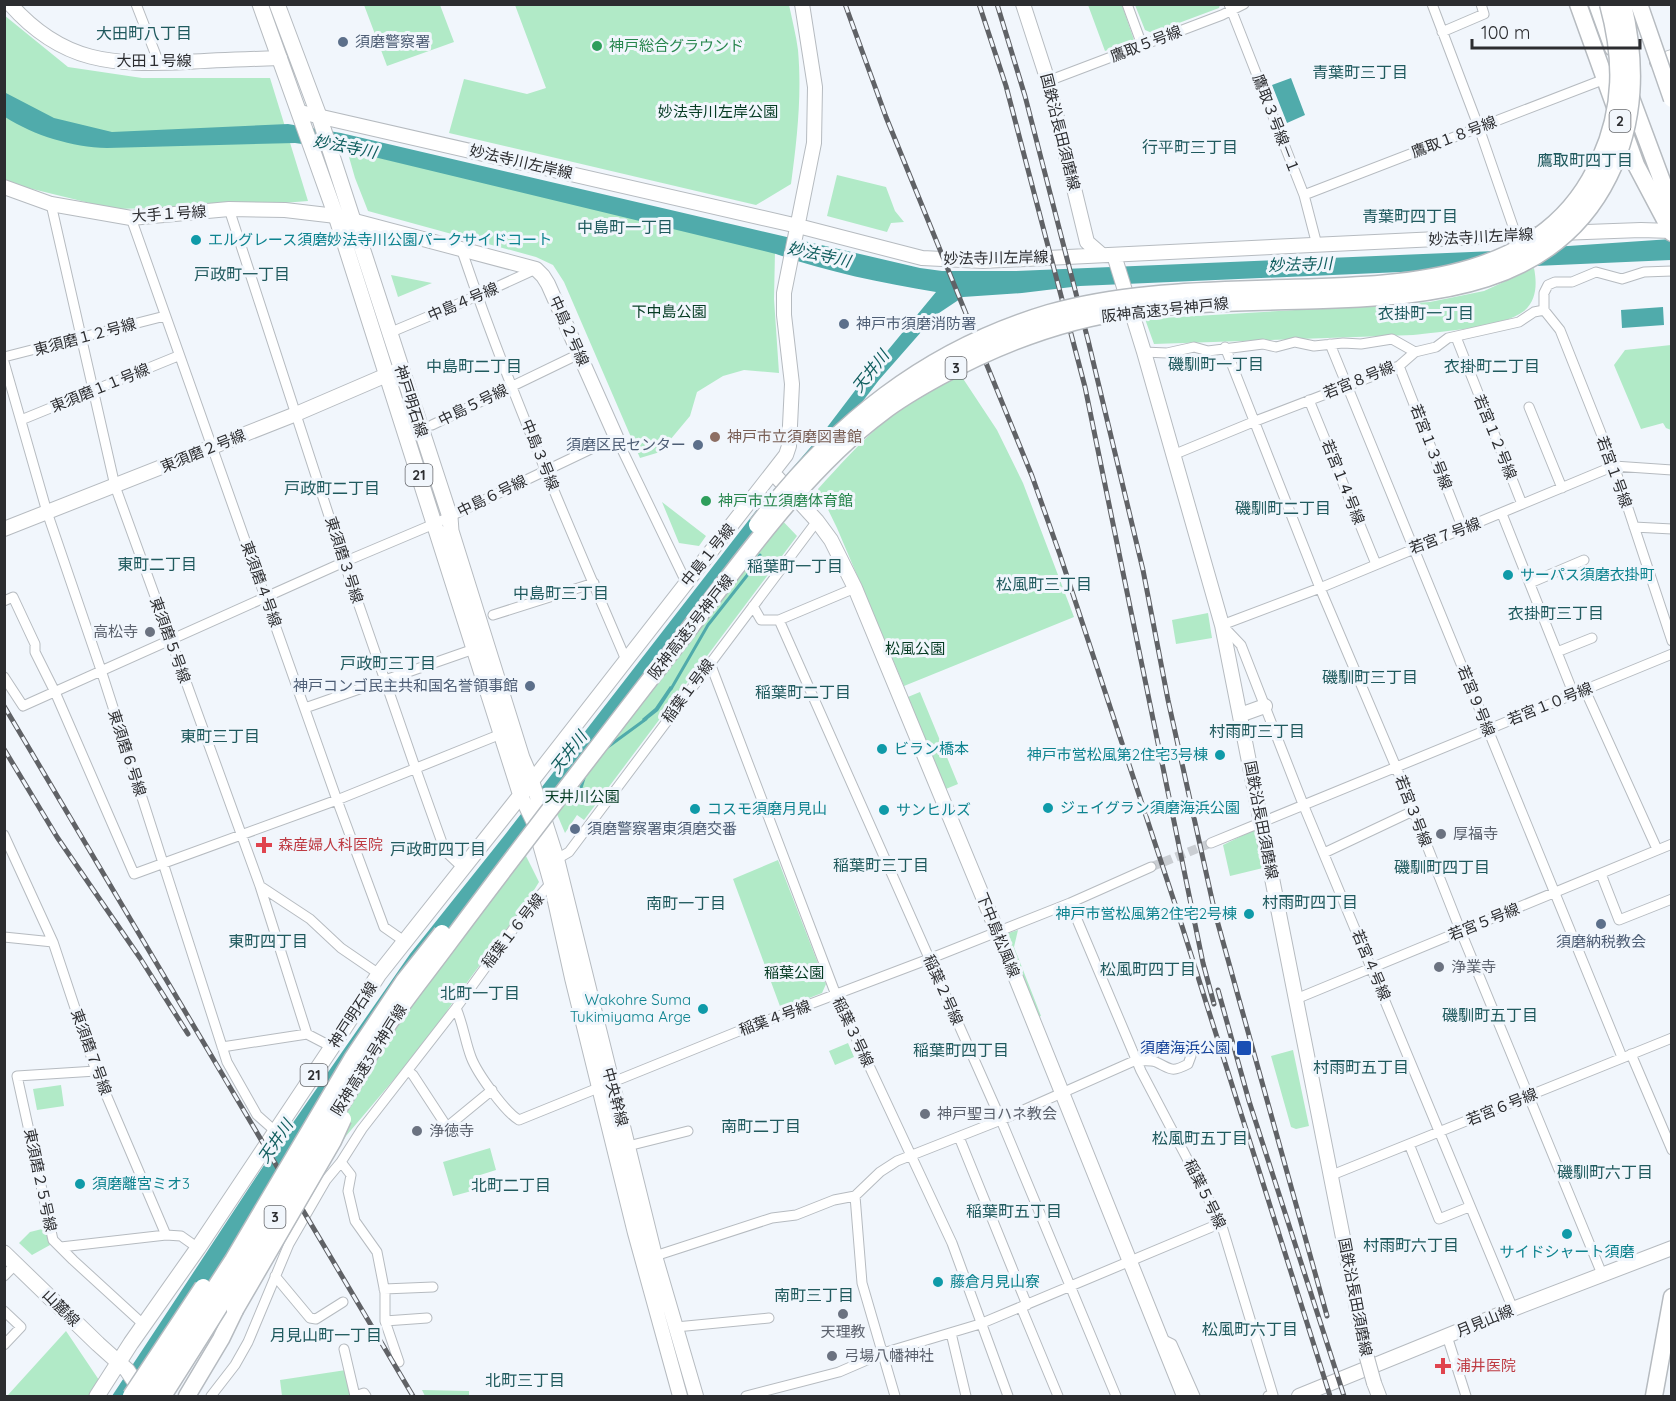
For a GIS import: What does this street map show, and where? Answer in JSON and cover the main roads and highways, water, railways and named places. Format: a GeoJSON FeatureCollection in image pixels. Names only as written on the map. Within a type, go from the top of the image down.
{"type":"FeatureCollection","features":[{"type":"Feature","properties":{"kind":"highway","name":"2"},"geometry":{"type":"LineString","coordinates":[[1578,4],[1636,165],[1671,232]]}},
{"type":"Feature","properties":{"kind":"highway"},"geometry":{"type":"LineString","coordinates":[[1597,4],[1665,189],[1671,232]]}},
{"type":"Feature","properties":{"kind":"highway","name":"阪神高速3号神戸線"},"geometry":{"type":"LineString","coordinates":[[140,1395],[273,1193],[352,1059],[404,981],[559,786],[763,517],[813,458],[842,429],[871,404],[905,380],[939,361],[1013,325],[1051,313],[1133,297],[1206,291],[1362,285],[1431,278],[1479,266],[1523,245],[1550,226],[1577,198],[1605,149],[1615,114],[1620,78],[1618,44],[1608,4]]}},
{"type":"Feature","properties":{"kind":"highway","name":"阪神高速3号神戸線"},"geometry":{"type":"LineString","coordinates":[[163,1396],[246,1267],[382,1033],[518,848],[772,524],[822,467],[879,414],[910,393],[976,357],[1057,326],[1137,310],[1422,294],[1477,283],[1518,267],[1548,248],[1570,230],[1598,196],[1617,159],[1631,110],[1634,72],[1629,29],[1623,4]]}},
{"type":"Feature","properties":{"kind":"highway"},"geometry":{"type":"LineString","coordinates":[[1634,4],[1664,60],[1671,101]]}},
{"type":"Feature","properties":{"kind":"highway"},"geometry":{"type":"LineString","coordinates":[[1639,4],[1671,101]]}},
{"type":"Feature","properties":{"kind":"highway"},"geometry":{"type":"LineString","coordinates":[[187,1396],[333,1141],[382,1033]]}},
{"type":"Feature","properties":{"kind":"highway"},"geometry":{"type":"LineString","coordinates":[[1654,1396],[1671,1297]]}},
{"type":"Feature","properties":{"kind":"main road","name":"神戸明石線"},"geometry":{"type":"LineString","coordinates":[[97,1396],[123,1366],[144,1325],[198,1248],[379,974],[532,781],[522,758],[454,542],[450,516],[336,216],[260,4]]}},
{"type":"Feature","properties":{"kind":"main road","name":"神戸明石線"},"geometry":{"type":"LineString","coordinates":[[278,4],[319,116],[389,333],[394,372],[434,524],[521,796]]}},
{"type":"Feature","properties":{"kind":"main road","name":"山麓線"},"geometry":{"type":"LineString","coordinates":[[4,1253],[123,1366]]}},
{"type":"Feature","properties":{"kind":"main road"},"geometry":{"type":"LineString","coordinates":[[123,1366],[140,1395]]}},
{"type":"Feature","properties":{"kind":"water"},"geometry":{"type":"Polygon","coordinates":[[[1291,78],[1305,115],[1287,123],[1272,85],[1291,78]]]}},
{"type":"Feature","properties":{"kind":"water","name":"妙法寺川"},"geometry":{"type":"Polygon","coordinates":[[[4,92],[54,118],[112,132],[288,124],[341,133],[920,268],[942,271],[1016,271],[1495,251],[1671,239],[1671,260],[1080,286],[963,297],[936,315],[879,380],[515,848],[136,1396],[112,1396],[274,1150],[410,954],[762,503],[822,434],[936,292],[855,276],[776,254],[345,150],[295,143],[107,148],[67,143],[29,130],[5,117],[4,92]]]}},
{"type":"Feature","properties":{"kind":"water"},"geometry":{"type":"Polygon","coordinates":[[[1663,307],[1664,325],[1622,328],[1621,310],[1663,307]]]}},
{"type":"Feature","properties":{"kind":"water"},"geometry":{"type":"Polygon","coordinates":[[[670,686],[673,688],[658,711],[644,722],[642,719],[655,708],[670,686]]]}},
{"type":"Feature","properties":{"kind":"waterway"},"geometry":{"type":"LineString","coordinates":[[671,689],[708,625],[749,573],[760,555]]}},
{"type":"Feature","properties":{"kind":"waterway"},"geometry":{"type":"LineString","coordinates":[[605,749],[646,719]]}},
{"type":"Feature","properties":{"kind":"waterway"},"geometry":{"type":"LineString","coordinates":[[579,794],[585,775]]}},
{"type":"Feature","properties":{"kind":"tunnel"},"geometry":{"type":"LineString","coordinates":[[1151,867],[1211,843]]}},
{"type":"Feature","properties":{"kind":"railway"},"geometry":{"type":"LineString","coordinates":[[845,4],[886,117],[1032,476],[1060,555],[1176,907],[1330,1396]]}},
{"type":"Feature","properties":{"kind":"railway"},"geometry":{"type":"LineString","coordinates":[[979,4],[1006,86],[1085,387],[1203,963],[1214,1004]]}},
{"type":"Feature","properties":{"kind":"railway"},"geometry":{"type":"LineString","coordinates":[[997,4],[1025,96],[1088,340],[1143,570],[1168,700],[1215,913],[1327,1316]]}},
{"type":"Feature","properties":{"kind":"railway"},"geometry":{"type":"LineString","coordinates":[[4,706],[413,1396]]}},
{"type":"Feature","properties":{"kind":"railway"},"geometry":{"type":"LineString","coordinates":[[4,749],[57,837],[140,958],[188,1034]]}},
{"type":"Feature","properties":{"kind":"railway"},"geometry":{"type":"LineString","coordinates":[[1218,990],[1249,1101],[1344,1396]]}},
{"type":"Feature","properties":{"kind":"place","name":"須磨警察署"},"geometry":{"type":"Point","coordinates":[343,42]}},
{"type":"Feature","properties":{"kind":"place","name":"神戸総合グラウンド"},"geometry":{"type":"Point","coordinates":[597,46]}},
{"type":"Feature","properties":{"kind":"place","name":"エルグレース須磨妙法寺川公園パークサイドコート"},"geometry":{"type":"Point","coordinates":[196,240]}},
{"type":"Feature","properties":{"kind":"place","name":"神戸市須磨消防署"},"geometry":{"type":"Point","coordinates":[844,324]}},
{"type":"Feature","properties":{"kind":"place","name":"神戸市立須磨図書館"},"geometry":{"type":"Point","coordinates":[715,437]}},
{"type":"Feature","properties":{"kind":"place","name":"須磨区民センター"},"geometry":{"type":"Point","coordinates":[698,445]}},
{"type":"Feature","properties":{"kind":"place","name":"神戸市立須磨体育館"},"geometry":{"type":"Point","coordinates":[706,501]}},
{"type":"Feature","properties":{"kind":"place","name":"サーパス須磨衣掛町"},"geometry":{"type":"Point","coordinates":[1508,575]}},
{"type":"Feature","properties":{"kind":"place","name":"高松寺"},"geometry":{"type":"Point","coordinates":[150,632]}},
{"type":"Feature","properties":{"kind":"place","name":"神戸コンゴ民主共和国名誉領事館"},"geometry":{"type":"Point","coordinates":[530,686]}},
{"type":"Feature","properties":{"kind":"place","name":"ビラン橋本"},"geometry":{"type":"Point","coordinates":[882,749]}},
{"type":"Feature","properties":{"kind":"place","name":"神戸市営松風第2住宅3号棟"},"geometry":{"type":"Point","coordinates":[1220,755]}},
{"type":"Feature","properties":{"kind":"place","name":"ジェイグラン須磨海浜公園"},"geometry":{"type":"Point","coordinates":[1048,808]}},
{"type":"Feature","properties":{"kind":"place","name":"コスモ須磨月見山"},"geometry":{"type":"Point","coordinates":[695,809]}},
{"type":"Feature","properties":{"kind":"place","name":"サンヒルズ"},"geometry":{"type":"Point","coordinates":[884,810]}},
{"type":"Feature","properties":{"kind":"place","name":"須磨警察署東須磨交番"},"geometry":{"type":"Point","coordinates":[575,829]}},
{"type":"Feature","properties":{"kind":"place","name":"厚福寺"},"geometry":{"type":"Point","coordinates":[1441,834]}},
{"type":"Feature","properties":{"kind":"place","name":"森産婦人科医院"},"geometry":{"type":"Point","coordinates":[264,845]}},
{"type":"Feature","properties":{"kind":"place","name":"神戸市営松風第2住宅2号棟"},"geometry":{"type":"Point","coordinates":[1249,914]}},
{"type":"Feature","properties":{"kind":"place","name":"須磨納税教会"},"geometry":{"type":"Point","coordinates":[1601,924]}},
{"type":"Feature","properties":{"kind":"place","name":"浄業寺"},"geometry":{"type":"Point","coordinates":[1439,967]}},
{"type":"Feature","properties":{"kind":"place","name":"Wakohre Suma Tukimiyama Arge"},"geometry":{"type":"Point","coordinates":[703,1009]}},
{"type":"Feature","properties":{"kind":"place","name":"須磨海浜公園"},"geometry":{"type":"Point","coordinates":[1244,1048]}},
{"type":"Feature","properties":{"kind":"place","name":"神戸聖ヨハネ教会"},"geometry":{"type":"Point","coordinates":[925,1114]}},
{"type":"Feature","properties":{"kind":"place","name":"浄徳寺"},"geometry":{"type":"Point","coordinates":[417,1131]}},
{"type":"Feature","properties":{"kind":"place","name":"須磨離宮ミオ3"},"geometry":{"type":"Point","coordinates":[80,1184]}},
{"type":"Feature","properties":{"kind":"place","name":"サイドシャート須磨"},"geometry":{"type":"Point","coordinates":[1567,1234]}},
{"type":"Feature","properties":{"kind":"place","name":"藤倉月見山寮"},"geometry":{"type":"Point","coordinates":[938,1282]}},
{"type":"Feature","properties":{"kind":"place","name":"天理教"},"geometry":{"type":"Point","coordinates":[843,1314]}},
{"type":"Feature","properties":{"kind":"place","name":"弓場八幡神社"},"geometry":{"type":"Point","coordinates":[832,1356]}},
{"type":"Feature","properties":{"kind":"place","name":"浦井医院"},"geometry":{"type":"Point","coordinates":[1443,1366]}},
{"type":"Feature","properties":{"kind":"district","name":"大田町八丁目"},"geometry":{"type":"Point","coordinates":[144,33]}},
{"type":"Feature","properties":{"kind":"district","name":"青葉町三丁目"},"geometry":{"type":"Point","coordinates":[1360,72]}},
{"type":"Feature","properties":{"kind":"district","name":"行平町三丁目"},"geometry":{"type":"Point","coordinates":[1190,147]}},
{"type":"Feature","properties":{"kind":"district","name":"鷹取町四丁目"},"geometry":{"type":"Point","coordinates":[1585,160]}},
{"type":"Feature","properties":{"kind":"district","name":"青葉町四丁目"},"geometry":{"type":"Point","coordinates":[1410,216]}},
{"type":"Feature","properties":{"kind":"district","name":"中島町一丁目"},"geometry":{"type":"Point","coordinates":[625,227]}},
{"type":"Feature","properties":{"kind":"district","name":"戸政町一丁目"},"geometry":{"type":"Point","coordinates":[242,274]}},
{"type":"Feature","properties":{"kind":"district","name":"衣掛町一丁目"},"geometry":{"type":"Point","coordinates":[1426,313]}},
{"type":"Feature","properties":{"kind":"district","name":"磯馴町一丁目"},"geometry":{"type":"Point","coordinates":[1216,364]}},
{"type":"Feature","properties":{"kind":"district","name":"中島町二丁目"},"geometry":{"type":"Point","coordinates":[474,366]}},
{"type":"Feature","properties":{"kind":"district","name":"衣掛町二丁目"},"geometry":{"type":"Point","coordinates":[1492,366]}},
{"type":"Feature","properties":{"kind":"district","name":"戸政町二丁目"},"geometry":{"type":"Point","coordinates":[332,488]}},
{"type":"Feature","properties":{"kind":"district","name":"磯馴町二丁目"},"geometry":{"type":"Point","coordinates":[1283,508]}},
{"type":"Feature","properties":{"kind":"district","name":"東町二丁目"},"geometry":{"type":"Point","coordinates":[157,564]}},
{"type":"Feature","properties":{"kind":"district","name":"稲葉町一丁目"},"geometry":{"type":"Point","coordinates":[795,566]}},
{"type":"Feature","properties":{"kind":"district","name":"松風町三丁目"},"geometry":{"type":"Point","coordinates":[1044,584]}},
{"type":"Feature","properties":{"kind":"district","name":"中島町三丁目"},"geometry":{"type":"Point","coordinates":[561,593]}},
{"type":"Feature","properties":{"kind":"district","name":"衣掛町三丁目"},"geometry":{"type":"Point","coordinates":[1556,613]}},
{"type":"Feature","properties":{"kind":"district","name":"戸政町三丁目"},"geometry":{"type":"Point","coordinates":[388,663]}},
{"type":"Feature","properties":{"kind":"district","name":"磯馴町三丁目"},"geometry":{"type":"Point","coordinates":[1370,677]}},
{"type":"Feature","properties":{"kind":"district","name":"稲葉町二丁目"},"geometry":{"type":"Point","coordinates":[803,692]}},
{"type":"Feature","properties":{"kind":"district","name":"村雨町三丁目"},"geometry":{"type":"Point","coordinates":[1257,731]}},
{"type":"Feature","properties":{"kind":"district","name":"東町三丁目"},"geometry":{"type":"Point","coordinates":[220,736]}},
{"type":"Feature","properties":{"kind":"district","name":"戸政町四丁目"},"geometry":{"type":"Point","coordinates":[438,849]}},
{"type":"Feature","properties":{"kind":"district","name":"稲葉町三丁目"},"geometry":{"type":"Point","coordinates":[881,865]}},
{"type":"Feature","properties":{"kind":"district","name":"磯馴町四丁目"},"geometry":{"type":"Point","coordinates":[1442,867]}},
{"type":"Feature","properties":{"kind":"district","name":"村雨町四丁目"},"geometry":{"type":"Point","coordinates":[1310,902]}},
{"type":"Feature","properties":{"kind":"district","name":"南町一丁目"},"geometry":{"type":"Point","coordinates":[686,903]}},
{"type":"Feature","properties":{"kind":"district","name":"東町四丁目"},"geometry":{"type":"Point","coordinates":[268,941]}},
{"type":"Feature","properties":{"kind":"district","name":"松風町四丁目"},"geometry":{"type":"Point","coordinates":[1148,969]}},
{"type":"Feature","properties":{"kind":"district","name":"北町一丁目"},"geometry":{"type":"Point","coordinates":[480,993]}},
{"type":"Feature","properties":{"kind":"district","name":"磯馴町五丁目"},"geometry":{"type":"Point","coordinates":[1490,1015]}},
{"type":"Feature","properties":{"kind":"district","name":"稲葉町四丁目"},"geometry":{"type":"Point","coordinates":[961,1050]}},
{"type":"Feature","properties":{"kind":"district","name":"村雨町五丁目"},"geometry":{"type":"Point","coordinates":[1361,1067]}},
{"type":"Feature","properties":{"kind":"district","name":"南町二丁目"},"geometry":{"type":"Point","coordinates":[761,1126]}},
{"type":"Feature","properties":{"kind":"district","name":"松風町五丁目"},"geometry":{"type":"Point","coordinates":[1200,1138]}},
{"type":"Feature","properties":{"kind":"district","name":"磯馴町六丁目"},"geometry":{"type":"Point","coordinates":[1605,1172]}},
{"type":"Feature","properties":{"kind":"district","name":"北町二丁目"},"geometry":{"type":"Point","coordinates":[511,1185]}},
{"type":"Feature","properties":{"kind":"district","name":"稲葉町五丁目"},"geometry":{"type":"Point","coordinates":[1014,1211]}},
{"type":"Feature","properties":{"kind":"district","name":"村雨町六丁目"},"geometry":{"type":"Point","coordinates":[1411,1245]}},
{"type":"Feature","properties":{"kind":"district","name":"南町三丁目"},"geometry":{"type":"Point","coordinates":[814,1295]}},
{"type":"Feature","properties":{"kind":"district","name":"松風町六丁目"},"geometry":{"type":"Point","coordinates":[1250,1329]}},
{"type":"Feature","properties":{"kind":"district","name":"月見山町一丁目"},"geometry":{"type":"Point","coordinates":[326,1335]}},
{"type":"Feature","properties":{"kind":"district","name":"北町三丁目"},"geometry":{"type":"Point","coordinates":[525,1380]}},
{"type":"Feature","properties":{"kind":"park label","name":"妙法寺川左岸公園"},"geometry":{"type":"Point","coordinates":[718,112]}},
{"type":"Feature","properties":{"kind":"park label","name":"下中島公園"},"geometry":{"type":"Point","coordinates":[669,312]}},
{"type":"Feature","properties":{"kind":"park label","name":"松風公園"},"geometry":{"type":"Point","coordinates":[915,649]}},
{"type":"Feature","properties":{"kind":"park label","name":"天井川公園"},"geometry":{"type":"Point","coordinates":[582,797]}},
{"type":"Feature","properties":{"kind":"park label","name":"稲葉公園"},"geometry":{"type":"Point","coordinates":[794,973]}},
{"type":"Feature","properties":{"kind":"water label","name":"天井川"},"geometry":{"type":"Point","coordinates":[870,371]}},
{"type":"Feature","properties":{"kind":"water label","name":"天井川"},"geometry":{"type":"Point","coordinates":[568,752]}},
{"type":"Feature","properties":{"kind":"water label","name":"天井川"},"geometry":{"type":"Point","coordinates":[275,1141]}}]}
